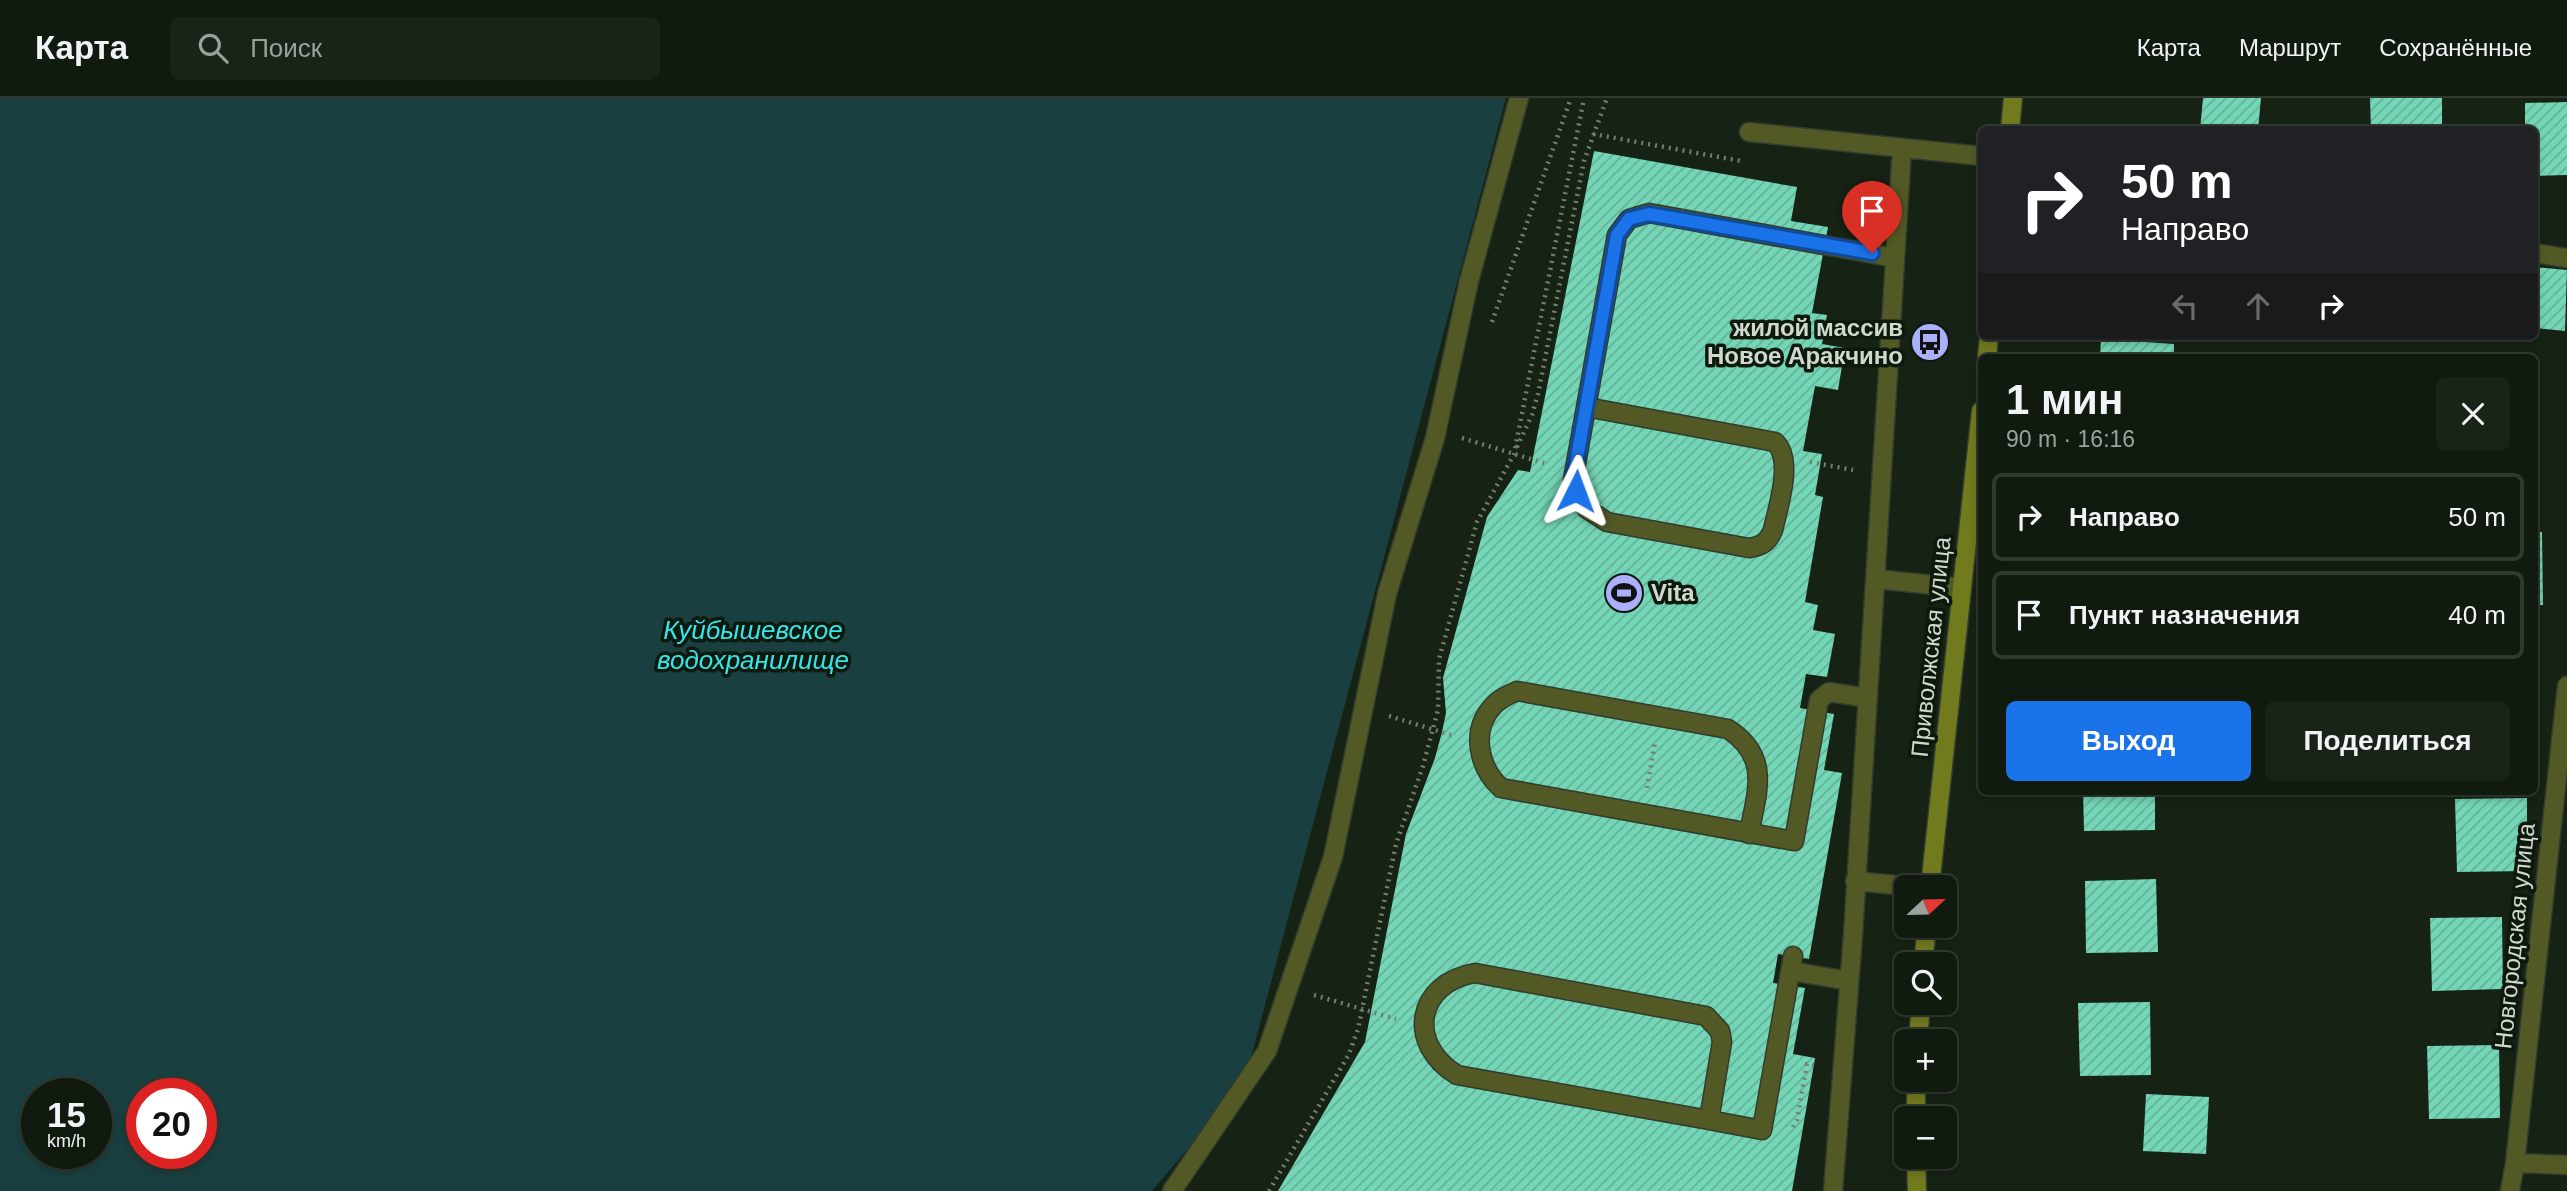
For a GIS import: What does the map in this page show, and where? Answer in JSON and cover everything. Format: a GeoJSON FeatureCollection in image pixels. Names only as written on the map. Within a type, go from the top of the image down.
{"type":"FeatureCollection","features":[{"type":"Feature","properties":{"kind":"main road"},"geometry":{"type":"LineString","coordinates":[[2010,126],[2013,98]]}},
{"type":"Feature","properties":{"kind":"main road","name":"Приволжская улица"},"geometry":{"type":"LineString","coordinates":[[1931,875],[1978,439]]}},
{"type":"Feature","properties":{"kind":"main road"},"geometry":{"type":"LineString","coordinates":[[1916,1169],[1917,1191]]}},
{"type":"Feature","properties":{"kind":"street"},"geometry":{"type":"LineString","coordinates":[[1172,1191],[1267,1051],[1333,857],[1387,594],[1435,438],[1471,270],[1519,98]]}},
{"type":"Feature","properties":{"kind":"street"},"geometry":{"type":"LineString","coordinates":[[1756,133],[1978,156]]}},
{"type":"Feature","properties":{"kind":"street"},"geometry":{"type":"LineString","coordinates":[[1833,1191],[1876,579],[1902,148]]}},
{"type":"Feature","properties":{"kind":"street"},"geometry":{"type":"LineString","coordinates":[[1587,407],[1774,442],[1781,448],[1785,466],[1773,530],[1769,539],[1758,546],[1749,548],[1607,522],[1581,501],[1573,480],[1617,235],[1629,219],[1649,214],[1895,258]]}},
{"type":"Feature","properties":{"kind":"street"},"geometry":{"type":"LineString","coordinates":[[2538,254],[2567,258]]}},
{"type":"Feature","properties":{"kind":"street"},"geometry":{"type":"LineString","coordinates":[[1876,579],[1962,588]]}},
{"type":"Feature","properties":{"kind":"street","name":"Новгородская улица"},"geometry":{"type":"LineString","coordinates":[[2510,1191],[2567,686]]}},
{"type":"Feature","properties":{"kind":"street"},"geometry":{"type":"LineString","coordinates":[[1749,834],[1759,783],[1757,765],[1751,749],[1728,729],[1517,691],[1492,707],[1485,719],[1479,743],[1485,771],[1501,788],[1749,834],[1794,841],[1819,699],[1829,692],[1868,698]]}},
{"type":"Feature","properties":{"kind":"street"},"geometry":{"type":"LineString","coordinates":[[1855,881],[1894,885]]}},
{"type":"Feature","properties":{"kind":"street"},"geometry":{"type":"LineString","coordinates":[[1709,1120],[1722,1042],[1720,1031],[1706,1016],[1475,973],[1446,983],[1433,996],[1426,1011],[1424,1027],[1432,1054],[1442,1065],[1457,1074],[1762,1130],[1792,963],[1849,981]]}},
{"type":"Feature","properties":{"kind":"street"},"geometry":{"type":"LineString","coordinates":[[2515,1163],[2567,1165]]}},
{"type":"Feature","properties":{"kind":"path"},"geometry":{"type":"LineString","coordinates":[[1488,332],[1571,98]]}},
{"type":"Feature","properties":{"kind":"path"},"geometry":{"type":"LineString","coordinates":[[1514,454],[1584,98]]}},
{"type":"Feature","properties":{"kind":"path"},"geometry":{"type":"LineString","coordinates":[[1269,1191],[1351,1049],[1362,1010],[1396,844],[1433,729],[1438,704],[1439,659],[1477,522],[1532,415],[1584,162],[1607,98]]}},
{"type":"Feature","properties":{"kind":"path"},"geometry":{"type":"LineString","coordinates":[[1593,134],[1749,162],[1761,153],[1756,133]]}},
{"type":"Feature","properties":{"kind":"path"},"geometry":{"type":"LineString","coordinates":[[1452,435],[1532,459]]}},
{"type":"Feature","properties":{"kind":"path"},"geometry":{"type":"LineString","coordinates":[[1386,715],[1442,732]]}},
{"type":"Feature","properties":{"kind":"path"},"geometry":{"type":"LineString","coordinates":[[1642,814],[1660,717]]}},
{"type":"Feature","properties":{"kind":"path"},"geometry":{"type":"LineString","coordinates":[[1302,991],[1370,1012]]}},
{"type":"Feature","properties":{"kind":"path"},"geometry":{"type":"LineString","coordinates":[[1803,1088],[1808,1064],[1814,1065]]}},
{"type":"Feature","properties":{"kind":"water","name":"Куйбышевское водохранилище"},"geometry":{"type":"Polygon","coordinates":[[[0,98],[1506,98],[1252,1054],[1219,1109],[1152,1191],[0,1191],[0,98]]]}},
{"type":"Feature","properties":{"kind":"building"},"geometry":{"type":"Polygon","coordinates":[[[2203,98],[2261,98],[2258,126],[2200,126],[2203,98]]]}},
{"type":"Feature","properties":{"kind":"building"},"geometry":{"type":"Polygon","coordinates":[[[2370,98],[2442,98],[2442,126],[2371,126],[2370,98]]]}},
{"type":"Feature","properties":{"kind":"building"},"geometry":{"type":"Polygon","coordinates":[[[2567,102],[2567,175],[2538,176],[2538,126],[2525,126],[2525,103],[2567,102]]]}},
{"type":"Feature","properties":{"kind":"building"},"geometry":{"type":"Polygon","coordinates":[[[1594,151],[1797,187],[1791,221],[1828,227],[1812,313],[1827,315],[1822,344],[1845,348],[1838,390],[1815,386],[1803,451],[1822,454],[1815,495],[1823,497],[1805,602],[1818,605],[1813,630],[1835,634],[1827,677],[1806,674],[1800,708],[1834,714],[1824,770],[1842,773],[1809,959],[1778,954],[1773,983],[1805,988],[1793,1054],[1815,1058],[1792,1191],[1278,1191],[1365,1042],[1406,834],[1442,732],[1446,713],[1443,678],[1487,517],[1518,470],[1530,472],[1594,151]]]}},
{"type":"Feature","properties":{"kind":"building"},"geometry":{"type":"Polygon","coordinates":[[[2538,267],[2567,270],[2565,331],[2538,328],[2538,267]]]}},
{"type":"Feature","properties":{"kind":"building"},"geometry":{"type":"Polygon","coordinates":[[[2101,340],[2174,344],[2174,354],[2100,354],[2101,340]]]}},
{"type":"Feature","properties":{"kind":"building"},"geometry":{"type":"Polygon","coordinates":[[[2538,532],[2542,532],[2543,605],[2538,605],[2538,532]]]}},
{"type":"Feature","properties":{"kind":"building"},"geometry":{"type":"Polygon","coordinates":[[[2083,795],[2155,795],[2155,830],[2084,831],[2083,795]]]}},
{"type":"Feature","properties":{"kind":"building"},"geometry":{"type":"Polygon","coordinates":[[[2527,798],[2527,871],[2457,872],[2455,799],[2527,798]]]}},
{"type":"Feature","properties":{"kind":"building"},"geometry":{"type":"Polygon","coordinates":[[[2156,879],[2158,952],[2086,953],[2085,881],[2156,879]]]}},
{"type":"Feature","properties":{"kind":"building"},"geometry":{"type":"Polygon","coordinates":[[[2502,917],[2503,989],[2432,991],[2430,918],[2502,917]]]}},
{"type":"Feature","properties":{"kind":"building"},"geometry":{"type":"Polygon","coordinates":[[[2150,1002],[2151,1075],[2080,1076],[2078,1003],[2150,1002]]]}},
{"type":"Feature","properties":{"kind":"building"},"geometry":{"type":"Polygon","coordinates":[[[2499,1045],[2500,1118],[2429,1119],[2427,1046],[2499,1045]]]}},
{"type":"Feature","properties":{"kind":"building"},"geometry":{"type":"Polygon","coordinates":[[[2146,1094],[2209,1097],[2206,1154],[2143,1151],[2146,1094]]]}},
{"type":"Feature","properties":{"kind":"place","name":"жилой массив Новое Аракчино"},"geometry":{"type":"Point","coordinates":[1930,342]}},
{"type":"Feature","properties":{"kind":"place","name":"Vita"},"geometry":{"type":"Point","coordinates":[1624,593]}},
{"type":"Feature","properties":{"kind":"route"},"geometry":{"type":"LineString","coordinates":[[1576,491],[1573,480],[1617,235],[1629,219],[1649,214],[1872,253]]}}]}
